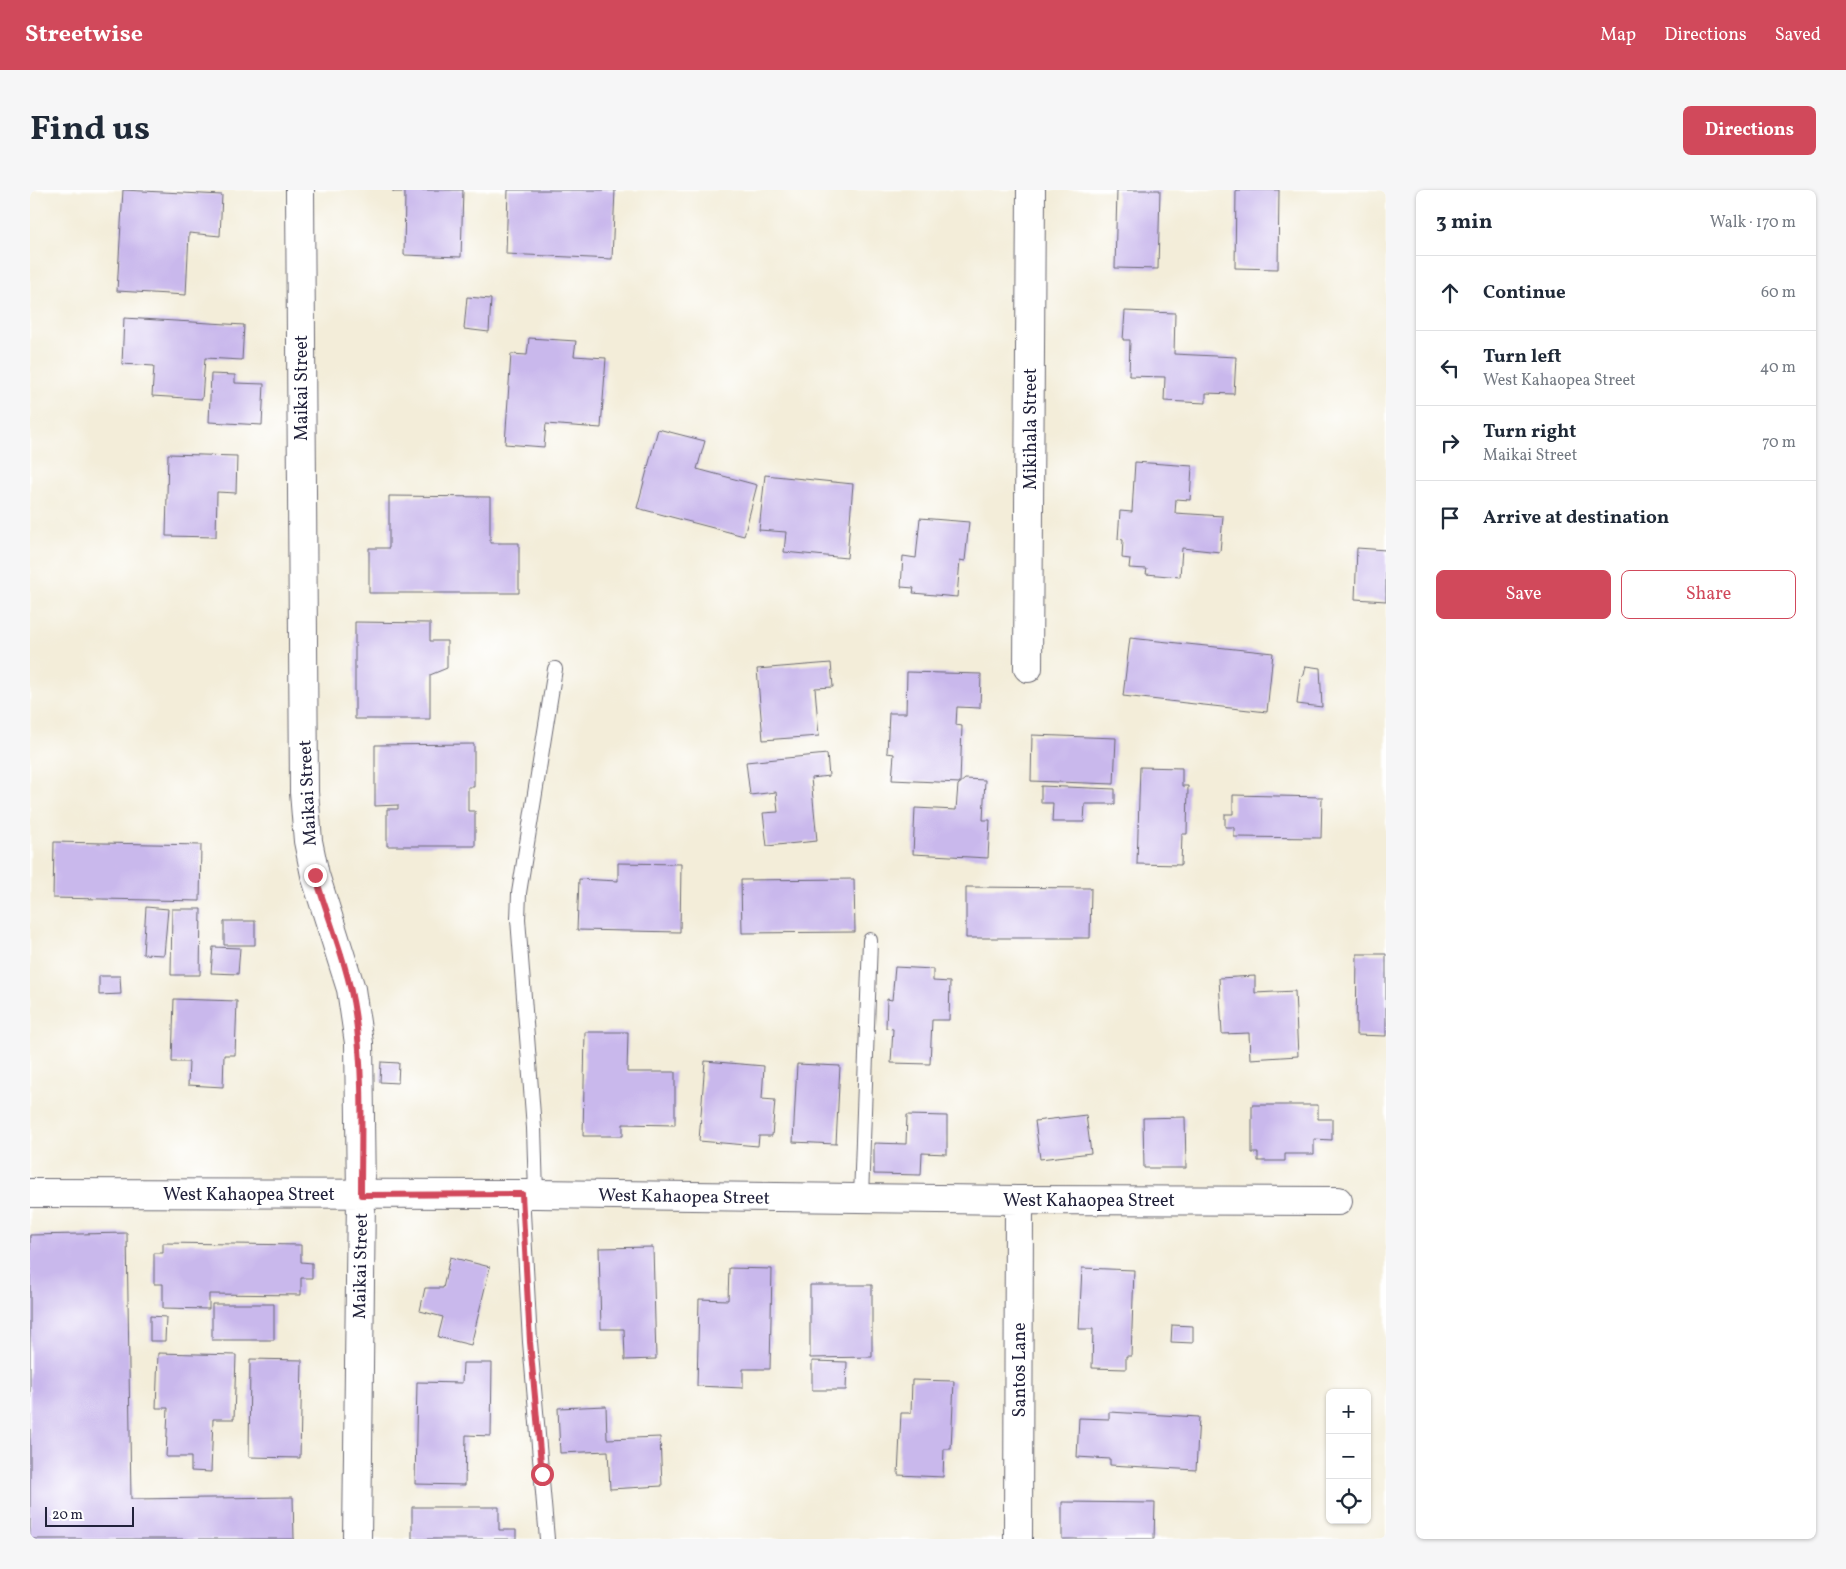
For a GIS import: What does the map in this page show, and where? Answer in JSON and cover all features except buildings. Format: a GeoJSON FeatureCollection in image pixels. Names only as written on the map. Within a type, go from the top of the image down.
{"type":"FeatureCollection","features":[{"type":"Feature","properties":{"kind":"street","name":"Maikai Street"},"geometry":{"type":"LineString","coordinates":[[300,190],[305,818],[315,875],[351,989],[360,1068],[361,1195],[357,1539]]}},
{"type":"Feature","properties":{"kind":"street","name":"Mikihala Street"},"geometry":{"type":"LineString","coordinates":[[1028,668],[1031,190]]}},
{"type":"Feature","properties":{"kind":"street","name":"West Kahaopea Street"},"geometry":{"type":"LineString","coordinates":[[30,1193],[529,1194],[1020,1200],[1338,1201]]}},
{"type":"Feature","properties":{"kind":"street","name":"Santos Lane"},"geometry":{"type":"LineString","coordinates":[[1018,1539],[1020,1200]]}},
{"type":"Feature","properties":{"kind":"lane"},"geometry":{"type":"LineString","coordinates":[[547,1539],[530,1342],[529,1194],[534,1128],[518,920],[523,861],[555,669]]}},
{"type":"Feature","properties":{"kind":"lane"},"geometry":{"type":"LineString","coordinates":[[861,1198],[870,940]]}},
{"type":"Feature","properties":{"kind":"route"},"geometry":{"type":"LineString","coordinates":[[315,875],[351,989],[355,1012],[360,1068],[361,1195],[522,1194],[530,1342],[542,1474]]}}]}
